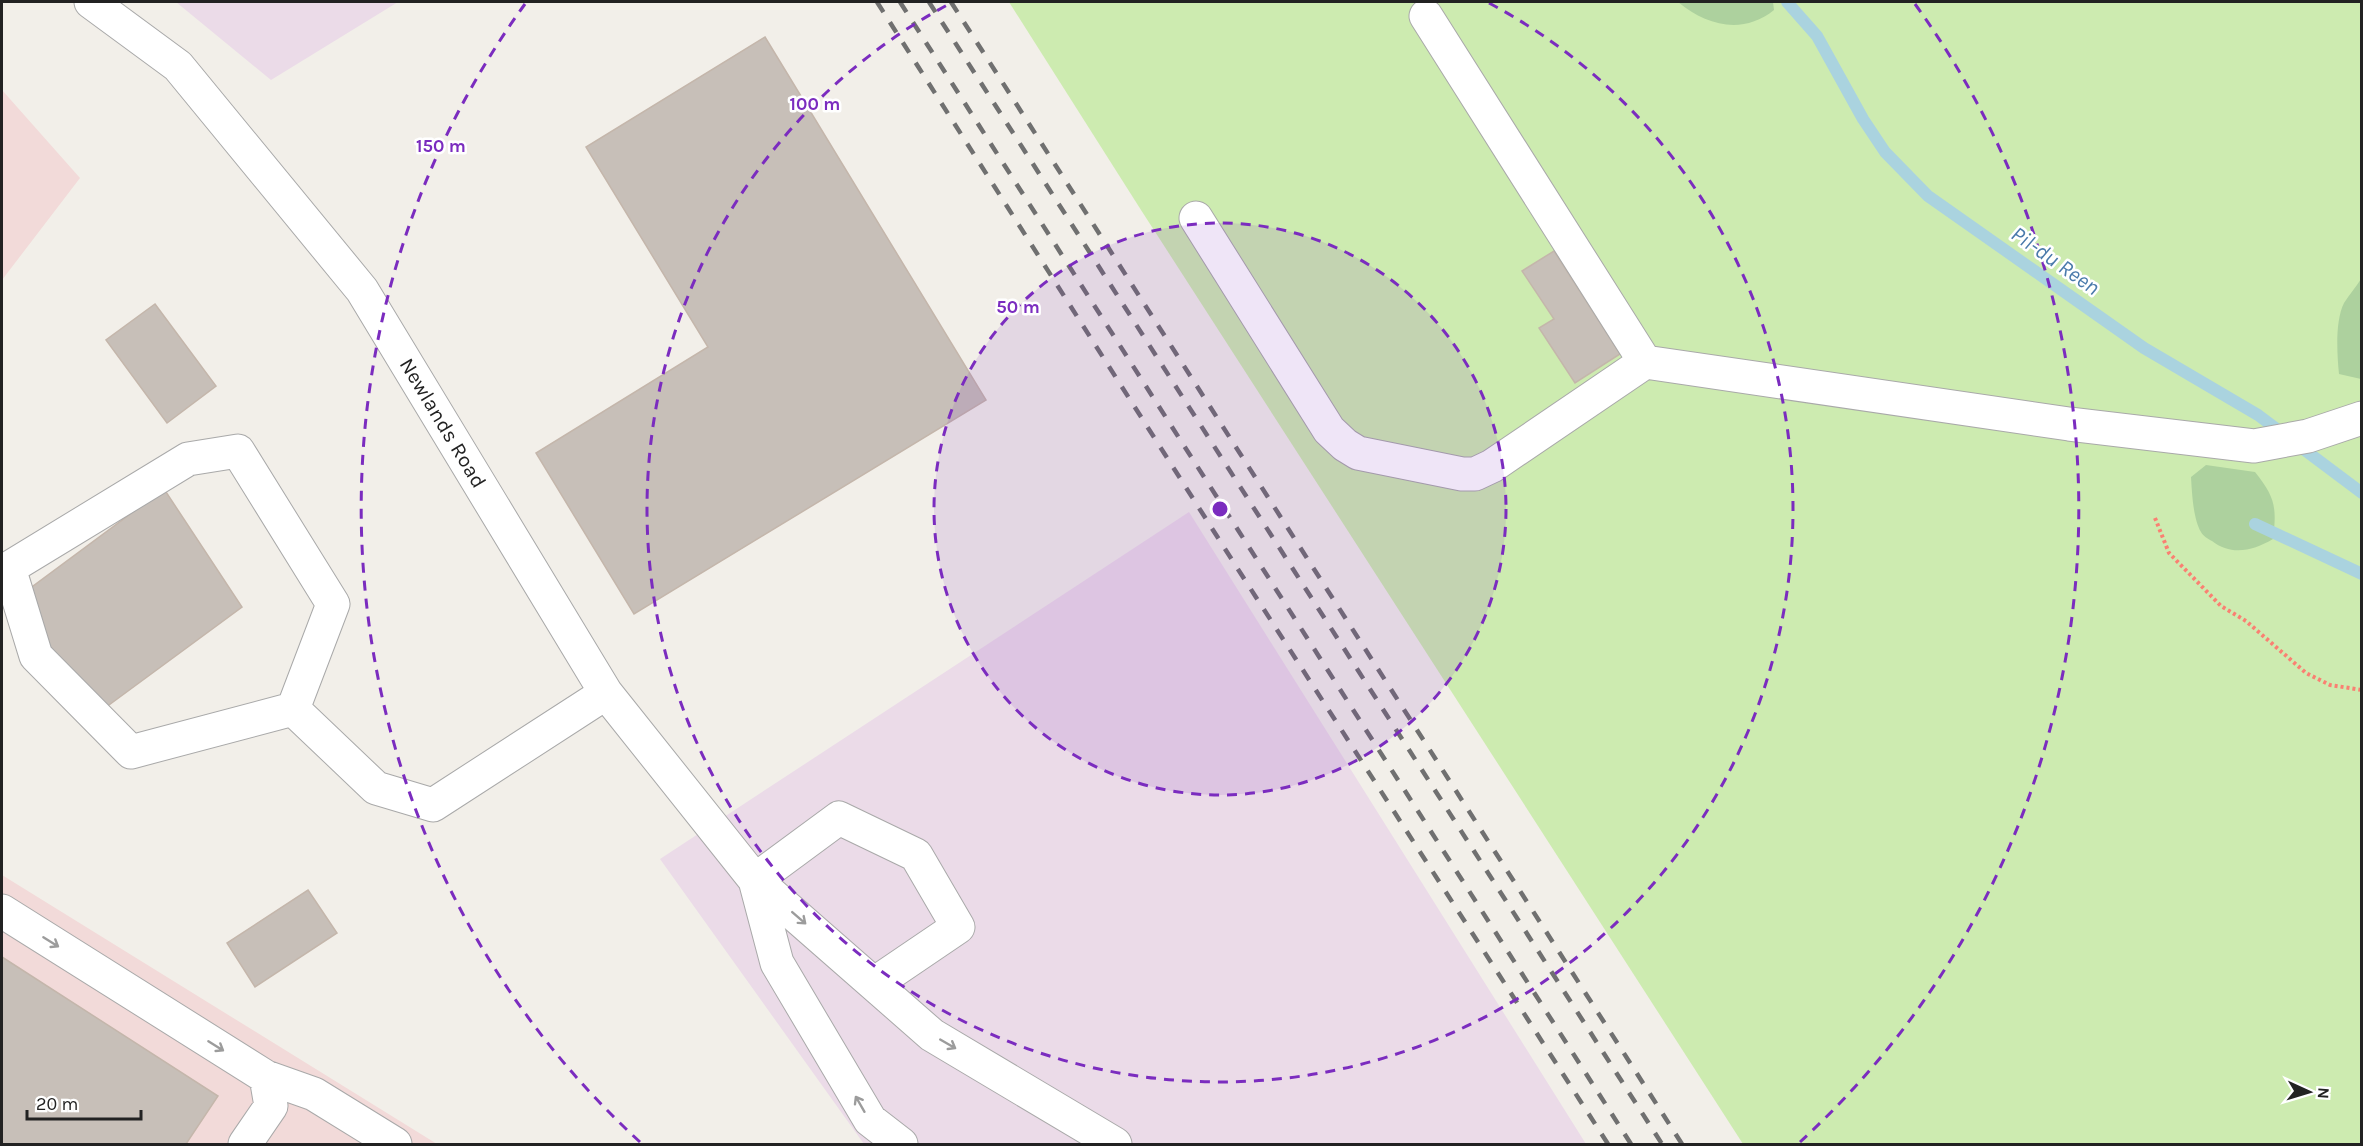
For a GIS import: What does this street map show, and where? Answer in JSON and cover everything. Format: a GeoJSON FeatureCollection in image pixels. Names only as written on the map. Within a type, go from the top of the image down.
{"type":"FeatureCollection","features":[{"type":"Feature","properties":{"kind":"street","name":"Newlands Road"},"geometry":{"type":"LineString","coordinates":[[91,2],[178,66],[362,290],[606,693],[755,880]]}},
{"type":"Feature","properties":{"kind":"street"},"geometry":{"type":"LineString","coordinates":[[1426,16],[1645,362]]}},
{"type":"Feature","properties":{"kind":"street"},"geometry":{"type":"LineString","coordinates":[[1196,218],[1329,430],[1345,445],[1358,453],[1462,474],[1475,474],[1492,466],[1645,362],[2069,424],[2254,446],[2308,436],[2361,418]]}},
{"type":"Feature","properties":{"kind":"street"},"geometry":{"type":"LineString","coordinates":[[238,451],[333,604],[293,709],[131,752],[36,656],[9,568],[188,459],[238,451]]}},
{"type":"Feature","properties":{"kind":"street"},"geometry":{"type":"LineString","coordinates":[[293,709],[376,788],[433,804],[606,693]]}},
{"type":"Feature","properties":{"kind":"street"},"geometry":{"type":"LineString","coordinates":[[755,880],[839,818],[916,855],[958,927],[874,984]]}},
{"type":"Feature","properties":{"kind":"street"},"geometry":{"type":"LineString","coordinates":[[755,880],[932,1035],[1115,1144]]}},
{"type":"Feature","properties":{"kind":"street"},"geometry":{"type":"LineString","coordinates":[[755,880],[777,963],[870,1120],[901,1144]]}},
{"type":"Feature","properties":{"kind":"street"},"geometry":{"type":"LineString","coordinates":[[2,911],[266,1077],[314,1094],[395,1144]]}},
{"type":"Feature","properties":{"kind":"street"},"geometry":{"type":"LineString","coordinates":[[245,1144],[271,1106],[266,1077]]}},
{"type":"Feature","properties":{"kind":"path"},"geometry":{"type":"LineString","coordinates":[[2156,518],[2169,553],[2221,606],[2246,621],[2306,673],[2330,685],[2361,690]]}},
{"type":"Feature","properties":{"kind":"shaded area"},"geometry":{"type":"Polygon","coordinates":[[[176,2],[398,2],[271,80],[176,2]]]}},
{"type":"Feature","properties":{"kind":"shaded area"},"geometry":{"type":"Polygon","coordinates":[[[2,90],[80,178],[2,280],[2,90]]]}},
{"type":"Feature","properties":{"kind":"shaded area"},"geometry":{"type":"Polygon","coordinates":[[[1189,512],[1586,1144],[864,1144],[660,859],[1189,512]]]}},
{"type":"Feature","properties":{"kind":"shaded area"},"geometry":{"type":"Polygon","coordinates":[[[2,875],[437,1144],[2,1144],[2,875]]]}},
{"type":"Feature","properties":{"kind":"green space"},"geometry":{"type":"Polygon","coordinates":[[[1009,2],[2361,2],[2361,1144],[1743,1144],[1009,2]]]}},
{"type":"Feature","properties":{"kind":"green space"},"geometry":{"type":"Polygon","coordinates":[[[1678,2],[1773,2],[1774,10],[1750,23],[1725,24],[1701,17],[1678,2]]]}},
{"type":"Feature","properties":{"kind":"green space"},"geometry":{"type":"Polygon","coordinates":[[[2361,279],[2361,379],[2339,374],[2337,347],[2341,310],[2361,279]]]}},
{"type":"Feature","properties":{"kind":"green space"},"geometry":{"type":"Polygon","coordinates":[[[2206,465],[2255,472],[2267,489],[2273,503],[2275,519],[2273,539],[2250,549],[2234,550],[2219,546],[2203,535],[2198,527],[2195,513],[2191,477],[2206,465]]]}},
{"type":"Feature","properties":{"kind":"building"},"geometry":{"type":"Polygon","coordinates":[[[765,37],[986,400],[634,614],[536,453],[708,347],[586,147],[765,37]]]}},
{"type":"Feature","properties":{"kind":"building"},"geometry":{"type":"Polygon","coordinates":[[[1554,251],[1620,354],[1575,383],[1539,328],[1554,319],[1522,271],[1554,251]]]}},
{"type":"Feature","properties":{"kind":"building"},"geometry":{"type":"Polygon","coordinates":[[[155,304],[216,386],[167,423],[106,340],[155,304]]]}},
{"type":"Feature","properties":{"kind":"building"},"geometry":{"type":"Polygon","coordinates":[[[164,489],[242,607],[94,716],[17,598],[164,489]]]}},
{"type":"Feature","properties":{"kind":"building"},"geometry":{"type":"Polygon","coordinates":[[[308,890],[337,933],[255,987],[227,943],[308,890]]]}},
{"type":"Feature","properties":{"kind":"building"},"geometry":{"type":"Polygon","coordinates":[[[2,957],[218,1096],[186,1144],[2,1144],[2,957]]]}},
{"type":"Feature","properties":{"kind":"waterway","name":"Pil-du Reen"},"geometry":{"type":"LineString","coordinates":[[1787,2],[1817,36],[1863,119],[1885,152],[1928,196],[2144,348],[2258,415],[2362,493]]}},
{"type":"Feature","properties":{"kind":"waterway"},"geometry":{"type":"LineString","coordinates":[[2255,524],[2362,574]]}},
{"type":"Feature","properties":{"kind":"railway"},"geometry":{"type":"LineString","coordinates":[[877,2],[1608,1144]]}},
{"type":"Feature","properties":{"kind":"railway"},"geometry":{"type":"LineString","coordinates":[[900,2],[1631,1144]]}},
{"type":"Feature","properties":{"kind":"railway"},"geometry":{"type":"LineString","coordinates":[[929,2],[1662,1144]]}},
{"type":"Feature","properties":{"kind":"railway"},"geometry":{"type":"LineString","coordinates":[[951,2],[1682,1144]]}}]}
